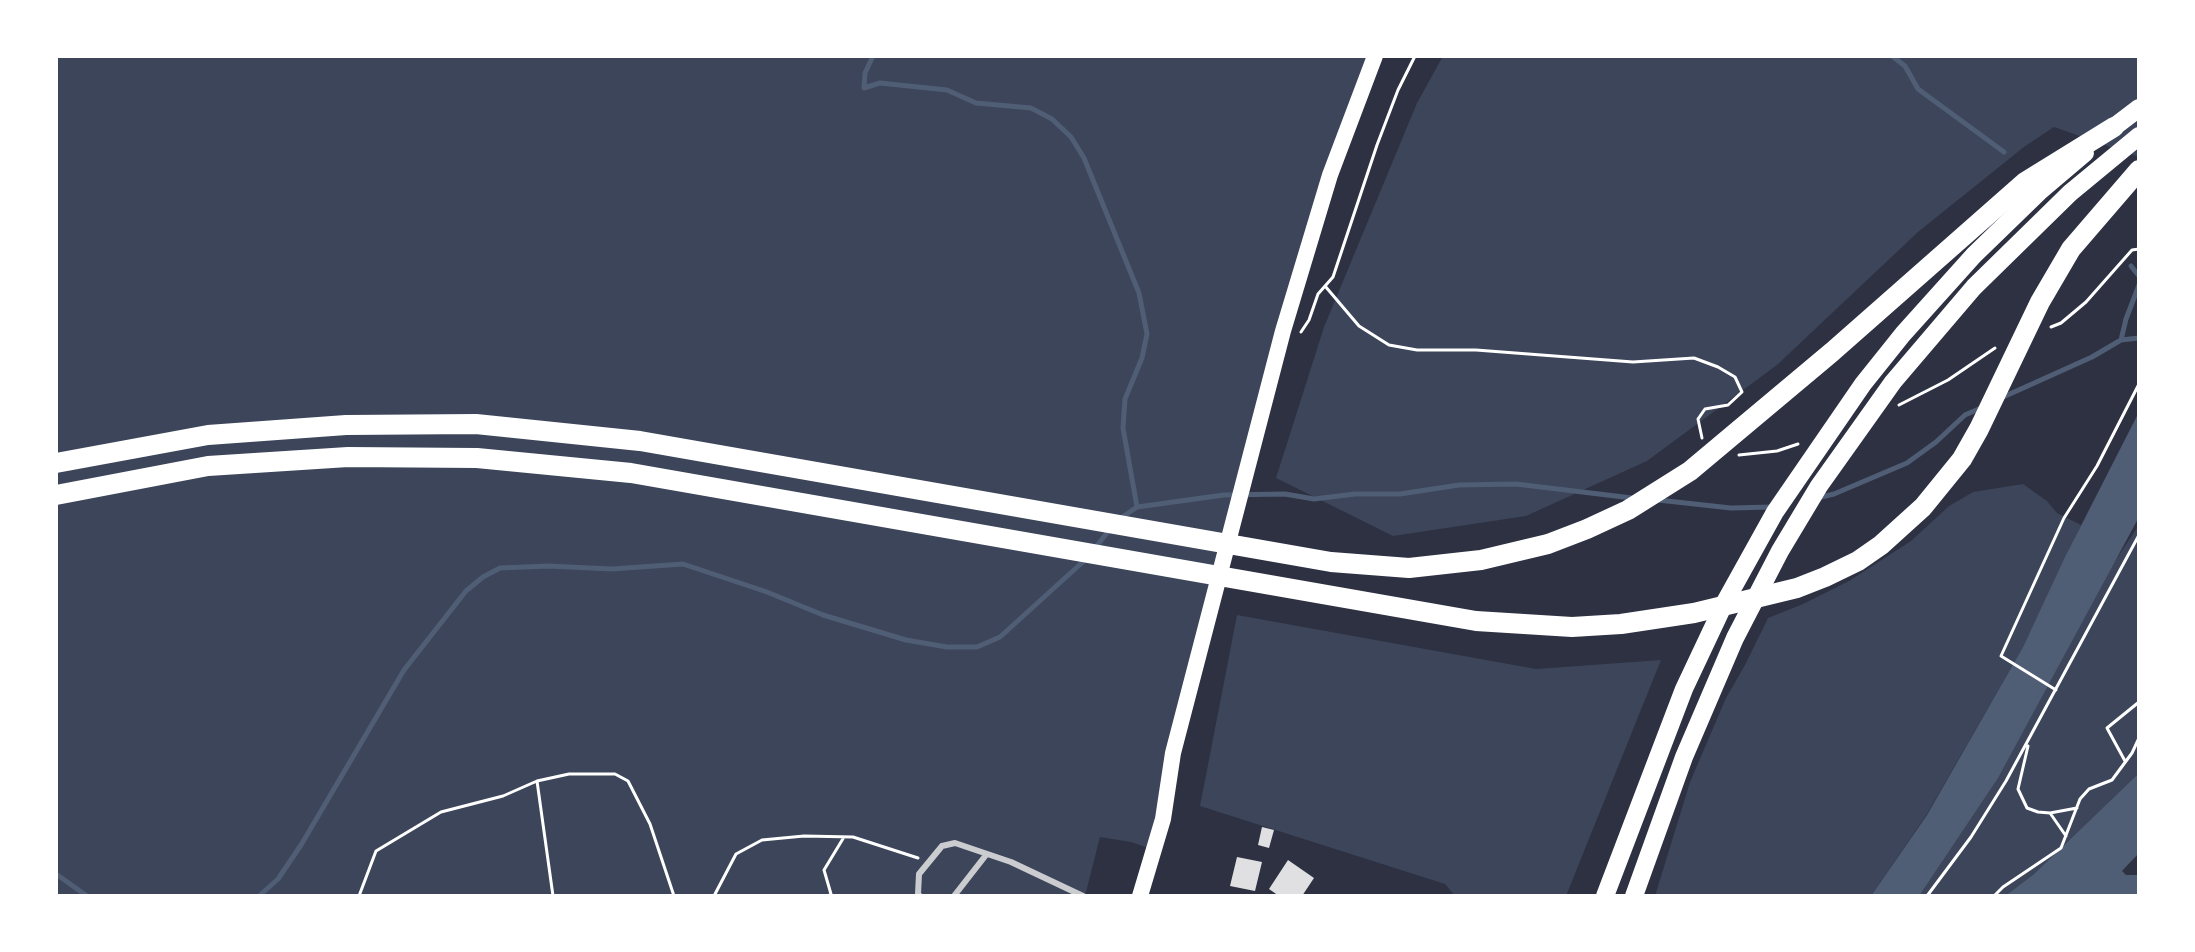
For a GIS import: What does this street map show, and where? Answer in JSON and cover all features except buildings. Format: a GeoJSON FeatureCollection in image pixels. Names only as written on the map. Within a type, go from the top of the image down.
{"type":"FeatureCollection","features":[{"type":"Feature","properties":{"kind":"highway"},"geometry":{"type":"LineString","coordinates":[[56,463],[208,435],[346,425],[476,424],[640,441],[1331,562],[1409,568],[1481,560],[1548,544],[1587,529],[1640,504],[1690,471],[2025,182],[2114,127]]}},
{"type":"Feature","properties":{"kind":"highway"},"geometry":{"type":"LineString","coordinates":[[56,495],[208,466],[348,457],[477,458],[631,473],[1476,621],[1572,627],[1621,624],[1694,613],[1797,588],[1858,561],[1923,507],[1962,459],[2040,302],[2071,249],[2139,170]]}},
{"type":"Feature","properties":{"kind":"main road"},"geometry":{"type":"LineString","coordinates":[[1140,896],[1163,819],[1173,753],[1290,332],[1330,175],[1375,56]]}},
{"type":"Feature","properties":{"kind":"main road"},"geometry":{"type":"LineString","coordinates":[[1605,896],[1702,648],[1775,512],[1863,384],[1974,255],[2039,192],[2139,108]]}},
{"type":"Feature","properties":{"kind":"main road"},"geometry":{"type":"LineString","coordinates":[[1634,896],[1684,757],[1735,638],[1780,551],[1819,486],[1893,382],[1974,287],[2070,193],[2139,136]]}},
{"type":"Feature","properties":{"kind":"main road"},"geometry":{"type":"LineString","coordinates":[[1595,896],[1626,838]]}},
{"type":"Feature","properties":{"kind":"lane"},"geometry":{"type":"LineString","coordinates":[[918,895],[919,874],[926,863],[942,846],[955,843],[1011,862],[1083,896]]}},
{"type":"Feature","properties":{"kind":"lane"},"geometry":{"type":"LineString","coordinates":[[954,896],[986,855]]}},
{"type":"Feature","properties":{"kind":"path"},"geometry":{"type":"LineString","coordinates":[[1290,332],[1304,330],[1318,294],[1333,277],[1382,131],[1415,56]]}},
{"type":"Feature","properties":{"kind":"path"},"geometry":{"type":"LineString","coordinates":[[2041,331],[2061,323],[2086,302],[2132,250],[2139,249]]}},
{"type":"Feature","properties":{"kind":"path"},"geometry":{"type":"LineString","coordinates":[[1325,286],[1359,326],[1389,345],[1417,350],[1476,350],[1633,362],[1694,358],[1718,367],[1735,377],[1742,392],[1728,405],[1705,409],[1698,419],[1703,443]]}},
{"type":"Feature","properties":{"kind":"path"},"geometry":{"type":"LineString","coordinates":[[1898,406],[1978,362],[1999,346]]}},
{"type":"Feature","properties":{"kind":"path"},"geometry":{"type":"LineString","coordinates":[[2056,690],[2001,656],[2064,518],[2097,466],[2139,384]]}},
{"type":"Feature","properties":{"kind":"path"},"geometry":{"type":"LineString","coordinates":[[1735,455],[1777,451],[1803,442]]}},
{"type":"Feature","properties":{"kind":"path"},"geometry":{"type":"LineString","coordinates":[[1927,896],[1971,837],[2030,738],[2139,535]]}},
{"type":"Feature","properties":{"kind":"path"},"geometry":{"type":"LineString","coordinates":[[2125,761],[2107,728],[2139,702]]}},
{"type":"Feature","properties":{"kind":"path"},"geometry":{"type":"LineString","coordinates":[[2030,738],[2018,789],[2027,808],[2050,813],[2077,808]]}},
{"type":"Feature","properties":{"kind":"path"},"geometry":{"type":"LineString","coordinates":[[1994,896],[2061,848],[2080,799],[2089,789],[2112,780],[2139,738]]}},
{"type":"Feature","properties":{"kind":"path"},"geometry":{"type":"LineString","coordinates":[[359,896],[376,851],[441,812],[569,774],[615,774],[628,781],[650,824],[670,892],[674,896]]}},
{"type":"Feature","properties":{"kind":"path"},"geometry":{"type":"LineString","coordinates":[[537,781],[553,896]]}},
{"type":"Feature","properties":{"kind":"path"},"geometry":{"type":"LineString","coordinates":[[2050,813],[2067,836]]}},
{"type":"Feature","properties":{"kind":"path"},"geometry":{"type":"LineString","coordinates":[[714,896],[736,854],[762,840],[804,836],[853,837],[905,852],[926,863]]}},
{"type":"Feature","properties":{"kind":"path"},"geometry":{"type":"LineString","coordinates":[[828,896],[831,894],[824,870],[844,837]]}},
{"type":"Feature","properties":{"kind":"shaded area"},"geometry":{"type":"Polygon","coordinates":[[[56,56],[1375,56],[1330,175],[1154,850],[1100,837],[1085,896],[56,896],[56,56]]]}},
{"type":"Feature","properties":{"kind":"shaded area"},"geometry":{"type":"Polygon","coordinates":[[[1443,56],[2139,56],[2139,157],[2054,127],[2024,147],[1918,232],[1777,365],[1647,461],[1526,516],[1393,536],[1276,478],[1324,327],[1417,103],[1443,56]]]}},
{"type":"Feature","properties":{"kind":"shaded area"},"geometry":{"type":"Polygon","coordinates":[[[2139,412],[2139,517],[1998,778],[1919,896],[1871,896],[1927,815],[2023,647],[2139,412]]]}},
{"type":"Feature","properties":{"kind":"shaded area"},"geometry":{"type":"Polygon","coordinates":[[[2023,484],[2047,501],[2057,513],[2081,525],[2023,647],[1927,814],[1871,896],[1655,896],[1690,782],[1726,698],[1768,618],[1849,581],[1911,541],[1949,506],[1973,492],[2023,484]]]}},
{"type":"Feature","properties":{"kind":"shaded area"},"geometry":{"type":"Polygon","coordinates":[[[2139,525],[2139,773],[2034,874],[2005,896],[1908,896],[2081,612],[2139,525]]]}},
{"type":"Feature","properties":{"kind":"shaded area"},"geometry":{"type":"Polygon","coordinates":[[[1237,615],[1536,669],[1661,660],[1566,896],[1455,896],[1445,884],[1200,806],[1237,615]]]}},
{"type":"Feature","properties":{"kind":"shaded area"},"geometry":{"type":"Polygon","coordinates":[[[2139,773],[2139,853],[2122,871],[2126,875],[2139,875],[2139,896],[2005,896],[2034,874],[2139,773]]]}},
{"type":"Feature","properties":{"kind":"waterway"},"geometry":{"type":"LineString","coordinates":[[873,56],[865,73],[864,88],[880,83],[947,90],[976,103],[1031,108],[1052,119],[1071,137],[1084,158],[1139,293],[1147,334],[1142,358],[1125,399],[1123,428],[1137,507]]}},
{"type":"Feature","properties":{"kind":"waterway"},"geometry":{"type":"LineString","coordinates":[[1892,56],[1905,66],[1918,89],[2004,152]]}},
{"type":"Feature","properties":{"kind":"waterway"},"geometry":{"type":"LineString","coordinates":[[2131,266],[2139,276]]}},
{"type":"Feature","properties":{"kind":"waterway"},"geometry":{"type":"LineString","coordinates":[[2121,340],[2139,285]]}},
{"type":"Feature","properties":{"kind":"waterway"},"geometry":{"type":"LineString","coordinates":[[2001,398],[2092,357],[2121,340],[2139,338]]}},
{"type":"Feature","properties":{"kind":"waterway"},"geometry":{"type":"LineString","coordinates":[[1817,498],[1834,494],[1907,463],[1965,415],[1981,408]]}},
{"type":"Feature","properties":{"kind":"waterway"},"geometry":{"type":"LineString","coordinates":[[1121,518],[1137,507],[1224,495],[1285,494],[1314,499],[1355,494],[1400,494],[1459,485],[1516,484],[1632,498]]}},
{"type":"Feature","properties":{"kind":"waterway"},"geometry":{"type":"LineString","coordinates":[[1658,500],[1731,508],[1772,507]]}},
{"type":"Feature","properties":{"kind":"waterway"},"geometry":{"type":"LineString","coordinates":[[1095,548],[1111,528]]}},
{"type":"Feature","properties":{"kind":"waterway"},"geometry":{"type":"LineString","coordinates":[[259,896],[278,879],[301,845],[404,670],[466,591],[500,568],[548,566],[612,569],[683,564],[767,592],[823,615],[906,640],[947,647],[977,647],[1000,637],[1086,559]]}},
{"type":"Feature","properties":{"kind":"waterway"},"geometry":{"type":"LineString","coordinates":[[56,874],[87,896]]}}]}
